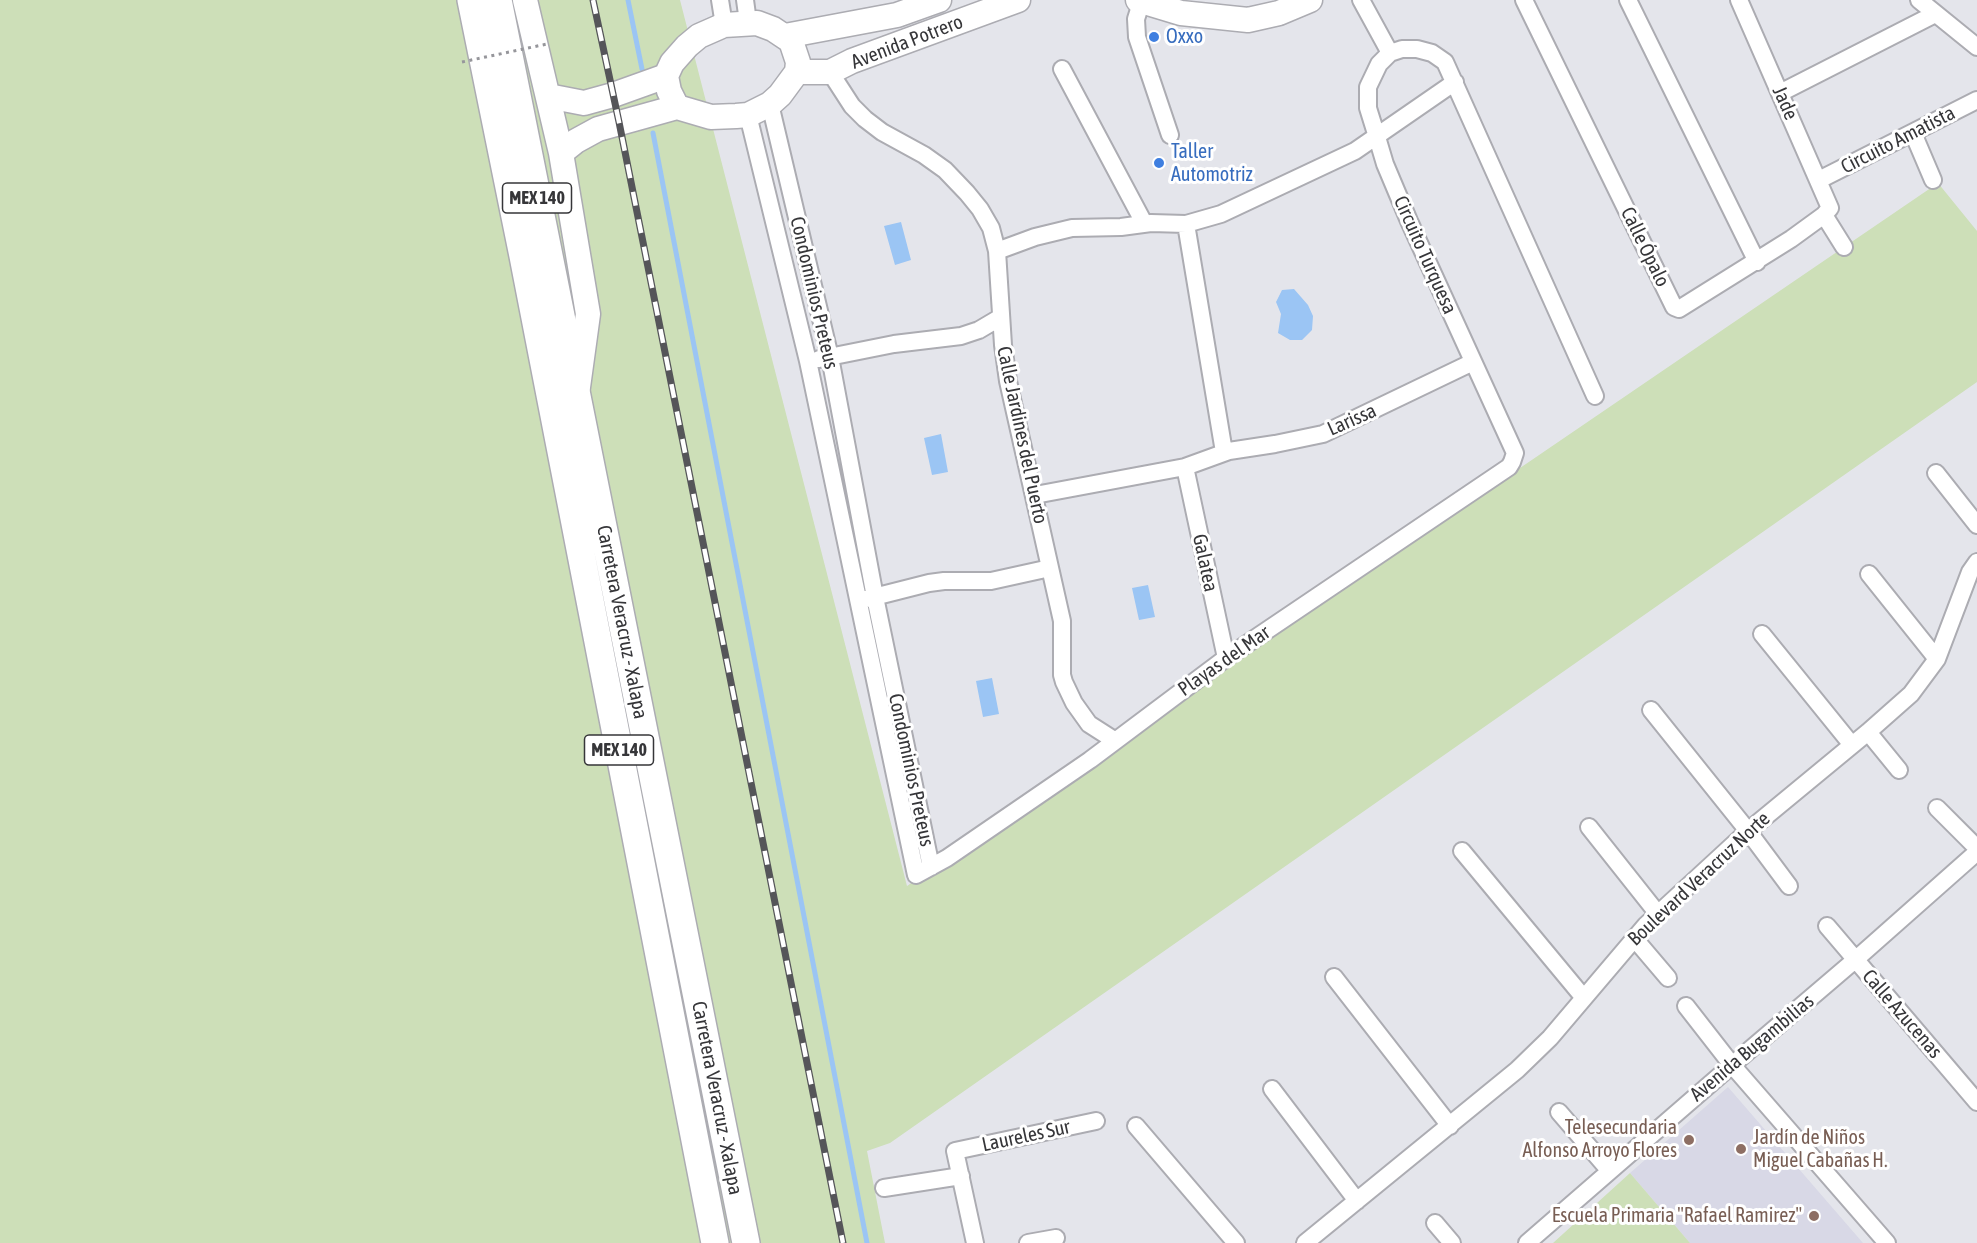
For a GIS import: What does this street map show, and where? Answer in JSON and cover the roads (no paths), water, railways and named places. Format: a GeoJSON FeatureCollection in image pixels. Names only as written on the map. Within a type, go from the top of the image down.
{"type":"FeatureCollection","features":[{"type":"Feature","properties":{"kind":"main road","name":"Carretera Veracruz - Xalapa"},"geometry":{"type":"LineString","coordinates":[[471,0],[715,1243]]}},
{"type":"Feature","properties":{"kind":"main road","name":"Carretera Veracruz - Xalapa"},"geometry":{"type":"LineString","coordinates":[[498,0],[746,1243]]}},
{"type":"Feature","properties":{"kind":"street"},"geometry":{"type":"LineString","coordinates":[[525,0],[561,153],[588,314],[577,395]]}},
{"type":"Feature","properties":{"kind":"street"},"geometry":{"type":"LineString","coordinates":[[720,0],[724,25]]}},
{"type":"Feature","properties":{"kind":"street","name":"Avenida Potrero"},"geometry":{"type":"LineString","coordinates":[[785,36],[895,8],[939,0]]}},
{"type":"Feature","properties":{"kind":"street","name":"Avenida Potrero"},"geometry":{"type":"LineString","coordinates":[[830,72],[1018,0]]}},
{"type":"Feature","properties":{"kind":"street"},"geometry":{"type":"LineString","coordinates":[[1361,0],[1390,53],[1402,49],[1416,49],[1432,53],[1445,62],[1595,396]]}},
{"type":"Feature","properties":{"kind":"street","name":"Calle Ópalo"},"geometry":{"type":"LineString","coordinates":[[1524,0],[1676,308],[1681,309],[1756,262],[1827,210]]}},
{"type":"Feature","properties":{"kind":"street"},"geometry":{"type":"LineString","coordinates":[[1628,0],[1756,262]]}},
{"type":"Feature","properties":{"kind":"street"},"geometry":{"type":"LineString","coordinates":[[1919,0],[1977,47]]}},
{"type":"Feature","properties":{"kind":"street"},"geometry":{"type":"LineString","coordinates":[[1170,135],[1137,36],[1136,20],[1140,1],[1181,13],[1248,20],[1279,13],[1306,1]]}},
{"type":"Feature","properties":{"kind":"street","name":"Jade"},"geometry":{"type":"LineString","coordinates":[[1742,1],[1819,180],[1827,210],[1844,247]]}},
{"type":"Feature","properties":{"kind":"street"},"geometry":{"type":"LineString","coordinates":[[561,153],[576,141],[598,129],[677,107],[711,117],[748,115],[770,104],[797,72],[798,62],[795,49],[785,36],[765,25],[747,11],[699,36],[672,63],[666,76],[669,91],[677,107]]}},
{"type":"Feature","properties":{"kind":"street"},"geometry":{"type":"LineString","coordinates":[[1780,93],[1935,14]]}},
{"type":"Feature","properties":{"kind":"street","name":"Circuito Turquesa"},"geometry":{"type":"LineString","coordinates":[[1390,53],[1379,64],[1368,87],[1368,108],[1385,164],[1515,455]]}},
{"type":"Feature","properties":{"kind":"street"},"geometry":{"type":"LineString","coordinates":[[1062,69],[1144,223]]}},
{"type":"Feature","properties":{"kind":"street"},"geometry":{"type":"LineString","coordinates":[[797,72],[830,72]]}},
{"type":"Feature","properties":{"kind":"street","name":"Calle Jardines del Puerto"},"geometry":{"type":"LineString","coordinates":[[830,72],[848,100],[865,119],[882,132],[924,155],[945,170],[980,209],[991,228],[997,251],[1008,381],[1062,621],[1064,682],[1074,703],[1089,724],[1114,740]]}},
{"type":"Feature","properties":{"kind":"street"},"geometry":{"type":"LineString","coordinates":[[548,96],[584,103],[666,76]]}},
{"type":"Feature","properties":{"kind":"street"},"geometry":{"type":"LineString","coordinates":[[997,251],[1035,237],[1072,228],[1121,227],[1144,223],[1186,224],[1221,214],[1338,160],[1377,137],[1455,82]]}},
{"type":"Feature","properties":{"kind":"street","name":"Circuito Amatista"},"geometry":{"type":"LineString","coordinates":[[1819,180],[1977,100]]}},
{"type":"Feature","properties":{"kind":"street","name":"Condominios Preteus"},"geometry":{"type":"LineString","coordinates":[[748,115],[808,361],[916,875],[932,867],[875,597],[830,357],[770,104]]}},
{"type":"Feature","properties":{"kind":"street"},"geometry":{"type":"LineString","coordinates":[[1913,133],[1933,180]]}},
{"type":"Feature","properties":{"kind":"street"},"geometry":{"type":"LineString","coordinates":[[1186,224],[1224,452]]}},
{"type":"Feature","properties":{"kind":"street"},"geometry":{"type":"LineString","coordinates":[[808,361],[894,344],[961,336],[979,330],[1001,317]]}},
{"type":"Feature","properties":{"kind":"street","name":"Larissa"},"geometry":{"type":"LineString","coordinates":[[1035,495],[1185,467],[1224,452],[1323,434],[1473,362]]}},
{"type":"Feature","properties":{"kind":"street","name":"Playas del Mar"},"geometry":{"type":"LineString","coordinates":[[932,867],[1090,760],[1226,658],[1509,467],[1515,455]]}},
{"type":"Feature","properties":{"kind":"street","name":"Galatea"},"geometry":{"type":"LineString","coordinates":[[1185,467],[1226,658]]}},
{"type":"Feature","properties":{"kind":"street"},"geometry":{"type":"LineString","coordinates":[[1936,473],[1977,525]]}},
{"type":"Feature","properties":{"kind":"street","name":"Boulevard Veracruz Norte"},"geometry":{"type":"LineString","coordinates":[[1305,1243],[1530,1058],[1634,938],[1658,914],[1748,831],[1911,694],[1937,658],[1972,592],[1970,572],[1977,562]]}},
{"type":"Feature","properties":{"kind":"street"},"geometry":{"type":"LineString","coordinates":[[857,602],[929,583],[991,581],[1050,568]]}},
{"type":"Feature","properties":{"kind":"street"},"geometry":{"type":"LineString","coordinates":[[1869,574],[1937,658]]}},
{"type":"Feature","properties":{"kind":"street"},"geometry":{"type":"LineString","coordinates":[[1762,634],[1852,745]]}},
{"type":"Feature","properties":{"kind":"street"},"geometry":{"type":"LineString","coordinates":[[1651,710],[1789,886]]}},
{"type":"Feature","properties":{"kind":"street"},"geometry":{"type":"LineString","coordinates":[[1868,732],[1899,770]]}},
{"type":"Feature","properties":{"kind":"street"},"geometry":{"type":"LineString","coordinates":[[1937,808],[1977,850]]}},
{"type":"Feature","properties":{"kind":"street"},"geometry":{"type":"LineString","coordinates":[[1588,827],[1658,914]]}},
{"type":"Feature","properties":{"kind":"street","name":"Avenida Bugambilias"},"geometry":{"type":"LineString","coordinates":[[1527,1243],[1855,960],[1977,850]]}},
{"type":"Feature","properties":{"kind":"street"},"geometry":{"type":"LineString","coordinates":[[1462,851],[1584,998]]}},
{"type":"Feature","properties":{"kind":"street","name":"Calle Azucenas"},"geometry":{"type":"LineString","coordinates":[[1827,926],[1977,1102]]}},
{"type":"Feature","properties":{"kind":"street"},"geometry":{"type":"LineString","coordinates":[[1634,938],[1668,978]]}},
{"type":"Feature","properties":{"kind":"street"},"geometry":{"type":"LineString","coordinates":[[1334,977],[1450,1126]]}},
{"type":"Feature","properties":{"kind":"street"},"geometry":{"type":"LineString","coordinates":[[1686,1006],[1732,1065],[1887,1243]]}},
{"type":"Feature","properties":{"kind":"street"},"geometry":{"type":"LineString","coordinates":[[1272,1089],[1357,1201]]}},
{"type":"Feature","properties":{"kind":"street"},"geometry":{"type":"LineString","coordinates":[[1559,1112],[1609,1170]]}},
{"type":"Feature","properties":{"kind":"street","name":"Laureles Sur"},"geometry":{"type":"LineString","coordinates":[[961,1176],[955,1151],[1096,1121]]}},
{"type":"Feature","properties":{"kind":"street"},"geometry":{"type":"LineString","coordinates":[[1136,1126],[1236,1243]]}},
{"type":"Feature","properties":{"kind":"street"},"geometry":{"type":"LineString","coordinates":[[884,1188],[961,1176],[975,1243]]}},
{"type":"Feature","properties":{"kind":"street"},"geometry":{"type":"LineString","coordinates":[[1435,1223],[1452,1243]]}},
{"type":"Feature","properties":{"kind":"street"},"geometry":{"type":"LineString","coordinates":[[1028,1243],[1056,1238]]}},
{"type":"Feature","properties":{"kind":"water"},"geometry":{"type":"Polygon","coordinates":[[[901,222],[911,260],[895,265],[884,226],[901,222]]]}},
{"type":"Feature","properties":{"kind":"water"},"geometry":{"type":"Polygon","coordinates":[[[1294,289],[1308,305],[1313,316],[1312,330],[1302,340],[1290,340],[1278,333],[1281,314],[1276,302],[1282,290],[1294,289]]]}},
{"type":"Feature","properties":{"kind":"water"},"geometry":{"type":"Polygon","coordinates":[[[941,434],[948,472],[932,475],[924,438],[941,434]]]}},
{"type":"Feature","properties":{"kind":"water"},"geometry":{"type":"Polygon","coordinates":[[[1148,585],[1155,617],[1139,620],[1132,588],[1148,585]]]}},
{"type":"Feature","properties":{"kind":"water"},"geometry":{"type":"Polygon","coordinates":[[[992,678],[999,714],[983,717],[976,681],[992,678]]]}},
{"type":"Feature","properties":{"kind":"waterway"},"geometry":{"type":"LineString","coordinates":[[628,0],[642,69]]}},
{"type":"Feature","properties":{"kind":"waterway"},"geometry":{"type":"LineString","coordinates":[[653,133],[867,1243]]}},
{"type":"Feature","properties":{"kind":"railway"},"geometry":{"type":"LineString","coordinates":[[593,0],[843,1243]]}},
{"type":"Feature","properties":{"kind":"place","name":"Oxxo"},"geometry":{"type":"Point","coordinates":[1154,37]}},
{"type":"Feature","properties":{"kind":"place","name":"Taller Automotriz"},"geometry":{"type":"Point","coordinates":[1159,163]}},
{"type":"Feature","properties":{"kind":"place","name":"Telesecundaria Alfonso Arroyo Flores"},"geometry":{"type":"Point","coordinates":[1689,1140]}},
{"type":"Feature","properties":{"kind":"place","name":"Jardín de Niños Miguel Cabañas H."},"geometry":{"type":"Point","coordinates":[1741,1149]}},
{"type":"Feature","properties":{"kind":"place","name":"Escuela Primaria \"Rafael Ramirez\""},"geometry":{"type":"Point","coordinates":[1814,1216]}}]}
